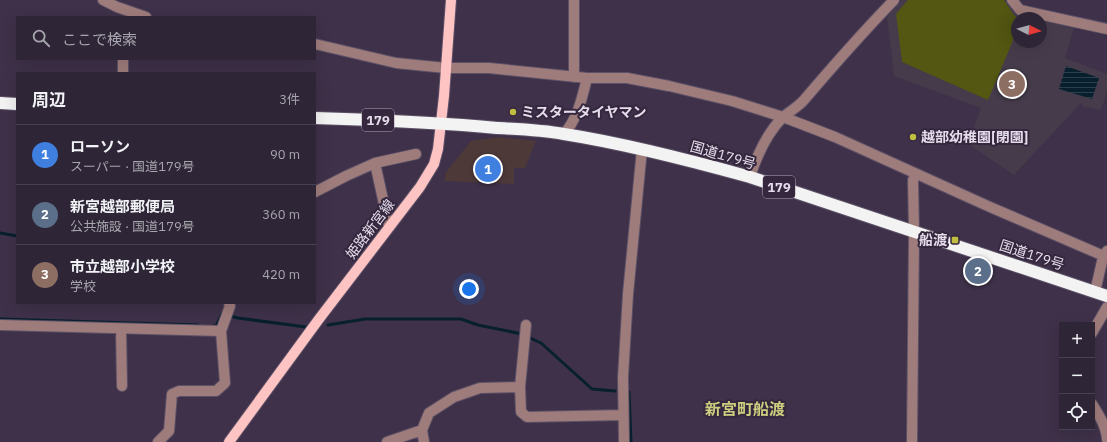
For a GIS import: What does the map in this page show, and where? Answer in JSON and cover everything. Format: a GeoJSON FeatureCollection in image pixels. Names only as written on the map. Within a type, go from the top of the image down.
{"type":"FeatureCollection","features":[{"type":"Feature","properties":{"kind":"highway"},"geometry":{"type":"LineString","coordinates":[[0,103],[16,104]]}},
{"type":"Feature","properties":{"kind":"highway","name":"国道179号"},"geometry":{"type":"LineString","coordinates":[[316,118],[440,123],[564,134],[642,149],[750,177],[1101,294]]}},
{"type":"Feature","properties":{"kind":"main road","name":"姫路新宮線"},"geometry":{"type":"LineString","coordinates":[[228,442],[389,226],[420,187],[434,164],[438,149],[451,0]]}},
{"type":"Feature","properties":{"kind":"street"},"geometry":{"type":"LineString","coordinates":[[103,0],[117,8],[143,16]]}},
{"type":"Feature","properties":{"kind":"street"},"geometry":{"type":"LineString","coordinates":[[574,0],[574,77]]}},
{"type":"Feature","properties":{"kind":"street"},"geometry":{"type":"LineString","coordinates":[[750,177],[754,163],[763,143],[783,117],[800,104],[858,37],[894,0]]}},
{"type":"Feature","properties":{"kind":"street"},"geometry":{"type":"LineString","coordinates":[[1012,0],[1020,10],[1107,29]]}},
{"type":"Feature","properties":{"kind":"street"},"geometry":{"type":"LineString","coordinates":[[316,44],[396,63],[446,68],[489,68],[587,78],[627,78],[732,101],[783,117],[835,137],[916,175],[1105,255],[1101,294]]}},
{"type":"Feature","properties":{"kind":"street"},"geometry":{"type":"LineString","coordinates":[[123,60],[123,72]]}},
{"type":"Feature","properties":{"kind":"street"},"geometry":{"type":"LineString","coordinates":[[564,134],[571,126],[578,110],[587,78]]}},
{"type":"Feature","properties":{"kind":"street"},"geometry":{"type":"LineString","coordinates":[[624,442],[623,377],[628,294],[642,149]]}},
{"type":"Feature","properties":{"kind":"street"},"geometry":{"type":"LineString","coordinates":[[316,191],[375,163],[416,154]]}},
{"type":"Feature","properties":{"kind":"street"},"geometry":{"type":"LineString","coordinates":[[375,163],[389,226]]}},
{"type":"Feature","properties":{"kind":"street"},"geometry":{"type":"LineString","coordinates":[[912,442],[913,180],[916,175]]}},
{"type":"Feature","properties":{"kind":"street"},"geometry":{"type":"LineString","coordinates":[[158,442],[169,430],[172,394],[179,392],[216,391],[225,383],[221,331],[230,304]]}},
{"type":"Feature","properties":{"kind":"street"},"geometry":{"type":"LineString","coordinates":[[1095,328],[1107,307]]}},
{"type":"Feature","properties":{"kind":"street"},"geometry":{"type":"LineString","coordinates":[[526,325],[520,387],[521,412],[527,417],[623,415]]}},
{"type":"Feature","properties":{"kind":"street"},"geometry":{"type":"LineString","coordinates":[[0,326],[221,331]]}},
{"type":"Feature","properties":{"kind":"street"},"geometry":{"type":"LineString","coordinates":[[121,329],[122,386]]}},
{"type":"Feature","properties":{"kind":"street"},"geometry":{"type":"LineString","coordinates":[[424,442],[422,430],[429,413],[454,397],[480,388],[520,387]]}},
{"type":"Feature","properties":{"kind":"street"},"geometry":{"type":"LineString","coordinates":[[1095,408],[1100,416],[1107,439]]}},
{"type":"Feature","properties":{"kind":"street"},"geometry":{"type":"LineString","coordinates":[[387,442],[422,430]]}},
{"type":"Feature","properties":{"kind":"shaded area"},"geometry":{"type":"Polygon","coordinates":[[[902,0],[1009,0],[1027,12],[1011,12],[1011,48],[1047,48],[1047,20],[1074,27],[1065,58],[1107,74],[1107,92],[1101,110],[1084,107],[1081,103],[1014,175],[968,144],[981,108],[894,76],[887,17],[902,0]]]}},
{"type":"Feature","properties":{"kind":"shaded area"},"geometry":{"type":"Polygon","coordinates":[[[908,0],[1004,0],[1012,12],[1011,45],[988,100],[902,62],[896,14],[908,0]]]}},
{"type":"Feature","properties":{"kind":"shaded area"},"geometry":{"type":"Polygon","coordinates":[[[498,137],[536,141],[525,168],[514,168],[514,184],[444,181],[446,172],[471,141],[498,137]]]}},
{"type":"Feature","properties":{"kind":"water"},"geometry":{"type":"Polygon","coordinates":[[[1066,66],[1099,78],[1092,99],[1059,89],[1066,66]]]}},
{"type":"Feature","properties":{"kind":"waterway"},"geometry":{"type":"LineString","coordinates":[[0,233],[16,236]]}},
{"type":"Feature","properties":{"kind":"waterway"},"geometry":{"type":"LineString","coordinates":[[213,326],[216,326],[222,314],[224,315]]}},
{"type":"Feature","properties":{"kind":"waterway"},"geometry":{"type":"LineString","coordinates":[[230,316],[306,327]]}},
{"type":"Feature","properties":{"kind":"waterway"},"geometry":{"type":"LineString","coordinates":[[0,319],[198,325]]}},
{"type":"Feature","properties":{"kind":"waterway"},"geometry":{"type":"LineString","coordinates":[[328,325],[365,319],[461,319],[478,325],[522,334]]}},
{"type":"Feature","properties":{"kind":"waterway"},"geometry":{"type":"LineString","coordinates":[[528,337],[541,343],[592,389],[615,391]]}},
{"type":"Feature","properties":{"kind":"waterway"},"geometry":{"type":"LineString","coordinates":[[629,392],[631,442]]}},
{"type":"Feature","properties":{"kind":"place","name":"市立越部小学校"},"geometry":{"type":"Point","coordinates":[1012,84]}},
{"type":"Feature","properties":{"kind":"place","name":"ミスタータイヤマン"},"geometry":{"type":"Point","coordinates":[513,112]}},
{"type":"Feature","properties":{"kind":"place","name":"越部幼稚園[閉園]"},"geometry":{"type":"Point","coordinates":[913,137]}},
{"type":"Feature","properties":{"kind":"place","name":"ローソン"},"geometry":{"type":"Point","coordinates":[488,169]}},
{"type":"Feature","properties":{"kind":"place","name":"船渡"},"geometry":{"type":"Point","coordinates":[955,240]}},
{"type":"Feature","properties":{"kind":"place","name":"新宮越部郵便局"},"geometry":{"type":"Point","coordinates":[978,271]}},
{"type":"Feature","properties":{"kind":"district","name":"新宮町船渡"},"geometry":{"type":"Point","coordinates":[745,409]}}]}
